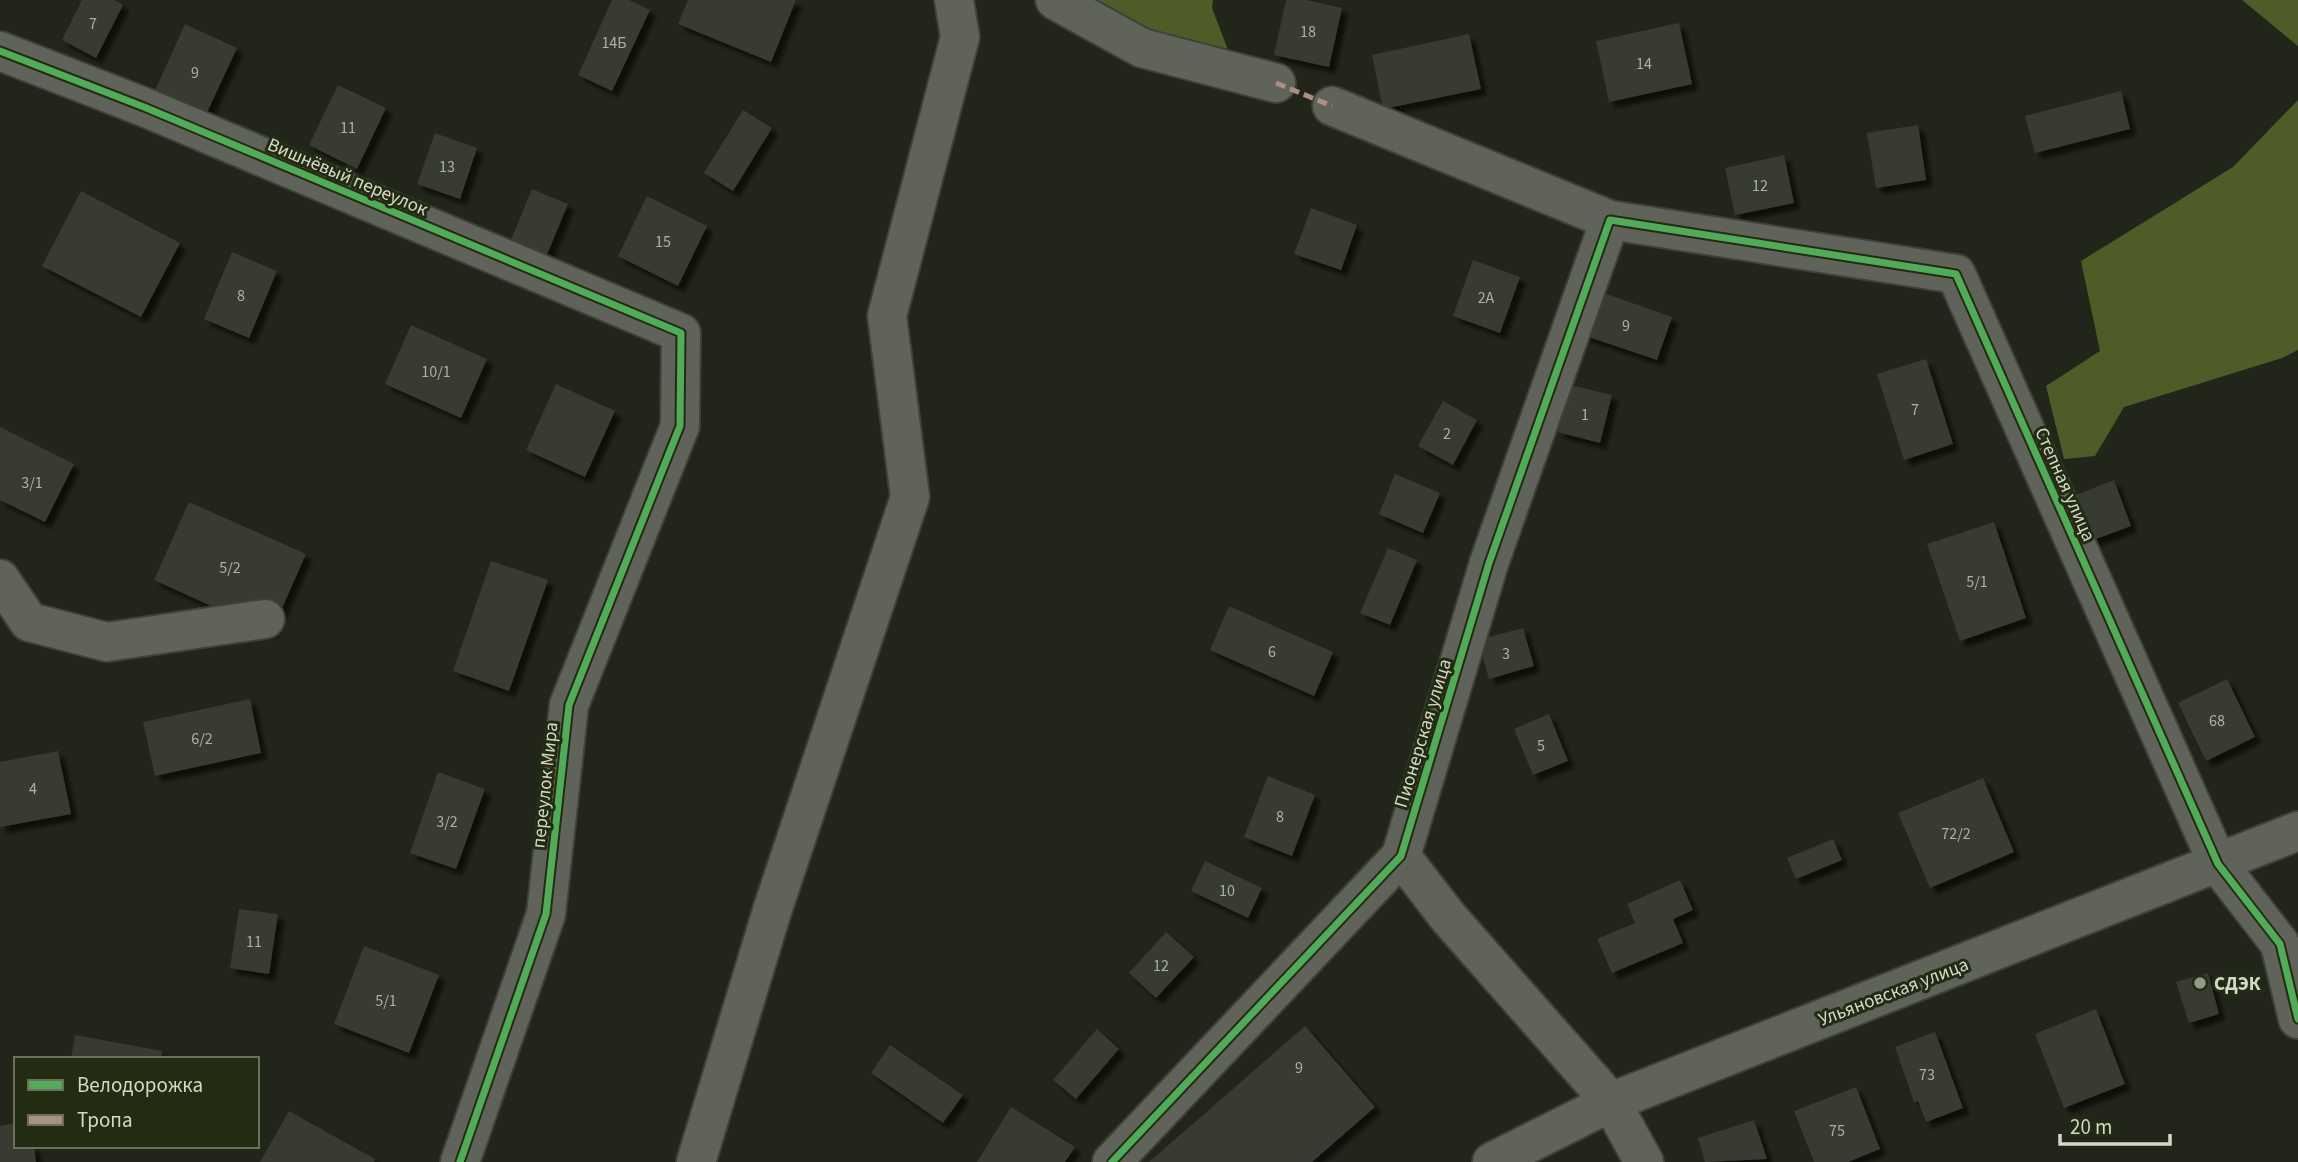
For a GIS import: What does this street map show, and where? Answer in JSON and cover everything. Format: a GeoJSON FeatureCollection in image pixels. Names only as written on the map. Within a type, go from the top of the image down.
{"type":"FeatureCollection","features":[{"type":"Feature","properties":{"kind":"street"},"geometry":{"type":"LineString","coordinates":[[696,1162],[772,911],[910,497],[887,316],[960,37],[954,0]]}},
{"type":"Feature","properties":{"kind":"street"},"geometry":{"type":"LineString","coordinates":[[1055,0],[1142,48],[1276,83]]}},
{"type":"Feature","properties":{"kind":"street","name":"Вишнёвый переулок"},"geometry":{"type":"LineString","coordinates":[[0,51],[144,107],[681,334]]}},
{"type":"Feature","properties":{"kind":"street"},"geometry":{"type":"LineString","coordinates":[[1332,106],[1610,220]]}},
{"type":"Feature","properties":{"kind":"street","name":"Пионерская улица"},"geometry":{"type":"LineString","coordinates":[[1112,1162],[1402,856],[1489,563],[1610,220]]}},
{"type":"Feature","properties":{"kind":"street","name":"Степная улица"},"geometry":{"type":"LineString","coordinates":[[1610,220],[1956,274],[2218,864],[2280,944],[2298,1019]]}},
{"type":"Feature","properties":{"kind":"street","name":"переулок Мира"},"geometry":{"type":"LineString","coordinates":[[460,1162],[546,914],[569,705],[680,426],[681,334]]}},
{"type":"Feature","properties":{"kind":"street"},"geometry":{"type":"LineString","coordinates":[[0,579],[29,622],[107,642],[265,619]]}},
{"type":"Feature","properties":{"kind":"street","name":"Ульяновская улица"},"geometry":{"type":"LineString","coordinates":[[1492,1162],[1611,1102],[2298,831]]}},
{"type":"Feature","properties":{"kind":"street"},"geometry":{"type":"LineString","coordinates":[[1402,856],[1448,917],[1611,1102],[1644,1162]]}},
{"type":"Feature","properties":{"kind":"green space"},"geometry":{"type":"Polygon","coordinates":[[[1074,0],[1213,0],[1212,8],[1238,76],[1074,0]]]}},
{"type":"Feature","properties":{"kind":"green space"},"geometry":{"type":"Polygon","coordinates":[[[2242,0],[2298,0],[2298,46],[2242,0]]]}},
{"type":"Feature","properties":{"kind":"green space"},"geometry":{"type":"Polygon","coordinates":[[[2298,100],[2298,350],[2282,358],[2124,407],[2095,456],[2064,459],[2046,386],[2100,351],[2081,261],[2233,167],[2298,100]]]}},
{"type":"Feature","properties":{"kind":"building"},"geometry":{"type":"Polygon","coordinates":[[[82,0],[114,0],[123,5],[96,58],[62,40],[82,0]]]}},
{"type":"Feature","properties":{"kind":"building"},"geometry":{"type":"Polygon","coordinates":[[[612,0],[629,0],[650,10],[612,91],[578,75],[612,0]]]}},
{"type":"Feature","properties":{"kind":"building"},"geometry":{"type":"Polygon","coordinates":[[[688,0],[796,0],[771,62],[678,24],[688,0]]]}},
{"type":"Feature","properties":{"kind":"building"},"geometry":{"type":"Polygon","coordinates":[[[1286,0],[1306,0],[1342,8],[1329,67],[1274,55],[1286,0]]]}},
{"type":"Feature","properties":{"kind":"building"},"geometry":{"type":"Polygon","coordinates":[[[1679,23],[1692,84],[1609,102],[1596,41],[1679,23]]]}},
{"type":"Feature","properties":{"kind":"building"},"geometry":{"type":"Polygon","coordinates":[[[185,24],[237,48],[204,119],[153,95],[185,24]]]}},
{"type":"Feature","properties":{"kind":"building"},"geometry":{"type":"Polygon","coordinates":[[[1469,34],[1481,89],[1383,109],[1372,55],[1469,34]]]}},
{"type":"Feature","properties":{"kind":"building"},"geometry":{"type":"Polygon","coordinates":[[[338,85],[386,108],[357,169],[309,145],[338,85]]]}},
{"type":"Feature","properties":{"kind":"building"},"geometry":{"type":"Polygon","coordinates":[[[2121,91],[2130,129],[2035,153],[2025,116],[2121,91]]]}},
{"type":"Feature","properties":{"kind":"building"},"geometry":{"type":"Polygon","coordinates":[[[743,110],[772,128],[733,191],[704,173],[743,110]]]}},
{"type":"Feature","properties":{"kind":"building"},"geometry":{"type":"Polygon","coordinates":[[[1918,125],[1926,180],[1876,188],[1867,133],[1918,125]]]}},
{"type":"Feature","properties":{"kind":"building"},"geometry":{"type":"Polygon","coordinates":[[[435,133],[477,148],[460,199],[417,184],[435,133]]]}},
{"type":"Feature","properties":{"kind":"building"},"geometry":{"type":"Polygon","coordinates":[[[1784,155],[1794,203],[1735,215],[1725,168],[1784,155]]]}},
{"type":"Feature","properties":{"kind":"building"},"geometry":{"type":"Polygon","coordinates":[[[532,189],[568,204],[546,257],[510,242],[532,189]]]}},
{"type":"Feature","properties":{"kind":"building"},"geometry":{"type":"Polygon","coordinates":[[[81,191],[180,243],[141,317],[42,266],[81,191]]]}},
{"type":"Feature","properties":{"kind":"building"},"geometry":{"type":"Polygon","coordinates":[[[647,196],[707,226],[678,286],[618,256],[647,196]]]}},
{"type":"Feature","properties":{"kind":"building"},"geometry":{"type":"Polygon","coordinates":[[[1311,208],[1357,225],[1341,270],[1294,254],[1311,208]]]}},
{"type":"Feature","properties":{"kind":"building"},"geometry":{"type":"Polygon","coordinates":[[[232,252],[277,271],[249,338],[204,319],[232,252]]]}},
{"type":"Feature","properties":{"kind":"building"},"geometry":{"type":"Polygon","coordinates":[[[1473,260],[1520,277],[1500,333],[1453,316],[1473,260]]]}},
{"type":"Feature","properties":{"kind":"building"},"geometry":{"type":"Polygon","coordinates":[[[1595,290],[1672,317],[1657,360],[1580,334],[1595,290]]]}},
{"type":"Feature","properties":{"kind":"building"},"geometry":{"type":"Polygon","coordinates":[[[411,325],[487,359],[461,418],[385,384],[411,325]]]}},
{"type":"Feature","properties":{"kind":"building"},"geometry":{"type":"Polygon","coordinates":[[[1926,359],[1953,444],[1904,460],[1877,374],[1926,359]]]}},
{"type":"Feature","properties":{"kind":"building"},"geometry":{"type":"Polygon","coordinates":[[[556,384],[615,411],[585,477],[526,450],[556,384]]]}},
{"type":"Feature","properties":{"kind":"building"},"geometry":{"type":"Polygon","coordinates":[[[1570,385],[1612,395],[1600,443],[1558,432],[1570,385]]]}},
{"type":"Feature","properties":{"kind":"building"},"geometry":{"type":"Polygon","coordinates":[[[1443,401],[1477,420],[1453,465],[1418,446],[1443,401]]]}},
{"type":"Feature","properties":{"kind":"building"},"geometry":{"type":"Polygon","coordinates":[[[0,427],[74,464],[45,522],[0,500],[0,427]]]}},
{"type":"Feature","properties":{"kind":"building"},"geometry":{"type":"Polygon","coordinates":[[[1395,474],[1440,493],[1423,533],[1379,514],[1395,474]]]}},
{"type":"Feature","properties":{"kind":"building"},"geometry":{"type":"Polygon","coordinates":[[[2114,480],[2131,526],[2085,543],[2068,498],[2114,480]]]}},
{"type":"Feature","properties":{"kind":"building"},"geometry":{"type":"Polygon","coordinates":[[[189,502],[306,554],[271,633],[154,580],[189,502]]]}},
{"type":"Feature","properties":{"kind":"building"},"geometry":{"type":"Polygon","coordinates":[[[1994,522],[2026,618],[1960,641],[1927,544],[1994,522]]]}},
{"type":"Feature","properties":{"kind":"building"},"geometry":{"type":"Polygon","coordinates":[[[1388,548],[1417,560],[1390,625],[1360,613],[1388,548]]]}},
{"type":"Feature","properties":{"kind":"building"},"geometry":{"type":"Polygon","coordinates":[[[491,561],[548,580],[509,691],[453,671],[491,561]]]}},
{"type":"Feature","properties":{"kind":"building"},"geometry":{"type":"Polygon","coordinates":[[[1229,606],[1333,652],[1314,696],[1210,650],[1229,606]]]}},
{"type":"Feature","properties":{"kind":"building"},"geometry":{"type":"Polygon","coordinates":[[[1523,628],[1534,666],[1489,679],[1478,640],[1523,628]]]}},
{"type":"Feature","properties":{"kind":"building"},"geometry":{"type":"Polygon","coordinates":[[[2227,679],[2255,737],[2206,761],[2178,703],[2227,679]]]}},
{"type":"Feature","properties":{"kind":"building"},"geometry":{"type":"Polygon","coordinates":[[[250,699],[261,753],[155,776],[143,722],[250,699]]]}},
{"type":"Feature","properties":{"kind":"building"},"geometry":{"type":"Polygon","coordinates":[[[1549,714],[1568,761],[1533,775],[1514,729],[1549,714]]]}},
{"type":"Feature","properties":{"kind":"building"},"geometry":{"type":"Polygon","coordinates":[[[58,751],[71,814],[0,827],[0,762],[58,751]]]}},
{"type":"Feature","properties":{"kind":"building"},"geometry":{"type":"Polygon","coordinates":[[[438,772],[485,789],[456,869],[410,853],[438,772]]]}},
{"type":"Feature","properties":{"kind":"building"},"geometry":{"type":"Polygon","coordinates":[[[1268,776],[1315,795],[1292,856],[1244,837],[1268,776]]]}},
{"type":"Feature","properties":{"kind":"building"},"geometry":{"type":"Polygon","coordinates":[[[1983,778],[2014,852],[1930,888],[1898,813],[1983,778]]]}},
{"type":"Feature","properties":{"kind":"building"},"geometry":{"type":"Polygon","coordinates":[[[1833,839],[1842,860],[1796,879],[1787,858],[1833,839]]]}},
{"type":"Feature","properties":{"kind":"building"},"geometry":{"type":"Polygon","coordinates":[[[1205,861],[1262,888],[1248,918],[1191,891],[1205,861]]]}},
{"type":"Feature","properties":{"kind":"building"},"geometry":{"type":"Polygon","coordinates":[[[1680,880],[1693,910],[1673,919],[1683,943],[1612,973],[1597,939],[1635,923],[1627,904],[1680,880]]]}},
{"type":"Feature","properties":{"kind":"building"},"geometry":{"type":"Polygon","coordinates":[[[239,909],[278,914],[269,974],[230,968],[239,909]]]}},
{"type":"Feature","properties":{"kind":"building"},"geometry":{"type":"Polygon","coordinates":[[[1166,932],[1194,957],[1156,998],[1129,973],[1166,932]]]}},
{"type":"Feature","properties":{"kind":"building"},"geometry":{"type":"Polygon","coordinates":[[[364,946],[439,975],[409,1053],[334,1024],[364,946]]]}},
{"type":"Feature","properties":{"kind":"building"},"geometry":{"type":"Polygon","coordinates":[[[2208,973],[2219,1014],[2189,1023],[2176,982],[2208,973]]]}},
{"type":"Feature","properties":{"kind":"building"},"geometry":{"type":"Polygon","coordinates":[[[2096,1009],[2125,1084],[2064,1108],[2035,1034],[2096,1009]]]}},
{"type":"Feature","properties":{"kind":"building"},"geometry":{"type":"Polygon","coordinates":[[[1305,1026],[1375,1107],[1312,1162],[1149,1162],[1305,1026]]]}},
{"type":"Feature","properties":{"kind":"building"},"geometry":{"type":"Polygon","coordinates":[[[1097,1029],[1119,1049],[1076,1099],[1053,1080],[1097,1029]]]}},
{"type":"Feature","properties":{"kind":"building"},"geometry":{"type":"Polygon","coordinates":[[[1935,1032],[1963,1108],[1926,1122],[1918,1101],[1914,1102],[1895,1047],[1935,1032]]]}},
{"type":"Feature","properties":{"kind":"building"},"geometry":{"type":"Polygon","coordinates":[[[75,1035],[162,1051],[161,1057],[71,1057],[75,1035]]]}},
{"type":"Feature","properties":{"kind":"building"},"geometry":{"type":"Polygon","coordinates":[[[890,1045],[963,1095],[943,1123],[871,1073],[890,1045]]]}},
{"type":"Feature","properties":{"kind":"building"},"geometry":{"type":"Polygon","coordinates":[[[1856,1087],[1880,1149],[1848,1162],[1814,1162],[1794,1111],[1856,1087]]]}},
{"type":"Feature","properties":{"kind":"building"},"geometry":{"type":"Polygon","coordinates":[[[1011,1107],[1075,1147],[1065,1162],[977,1162],[1011,1107]]]}},
{"type":"Feature","properties":{"kind":"building"},"geometry":{"type":"Polygon","coordinates":[[[289,1111],[375,1159],[374,1162],[260,1162],[289,1111]]]}},
{"type":"Feature","properties":{"kind":"building"},"geometry":{"type":"Polygon","coordinates":[[[1754,1120],[1767,1159],[1705,1162],[1698,1138],[1754,1120]]]}},
{"type":"Feature","properties":{"kind":"building"},"geometry":{"type":"Polygon","coordinates":[[[14,1123],[14,1148],[34,1148],[36,1162],[0,1162],[0,1126],[14,1123]]]}},
{"type":"Feature","properties":{"kind":"marked path"},"geometry":{"type":"LineString","coordinates":[[1276,83],[1332,106]]}},
{"type":"Feature","properties":{"kind":"cycle path"},"geometry":{"type":"LineString","coordinates":[[0,51],[144,107],[681,333],[680,426],[569,705],[546,914],[460,1162]]}},
{"type":"Feature","properties":{"kind":"cycle path"},"geometry":{"type":"LineString","coordinates":[[1112,1162],[1401,856],[1489,563],[1610,220],[1956,274],[2218,864],[2280,944],[2298,1019]]}},
{"type":"Feature","properties":{"kind":"place","name":"СДЭК"},"geometry":{"type":"Point","coordinates":[2200,983]}}]}
